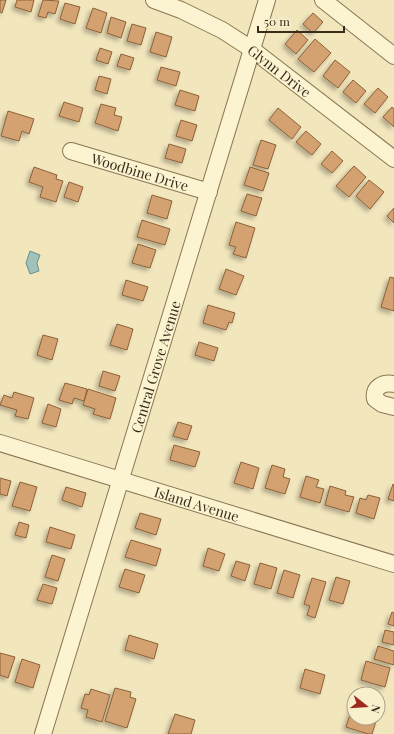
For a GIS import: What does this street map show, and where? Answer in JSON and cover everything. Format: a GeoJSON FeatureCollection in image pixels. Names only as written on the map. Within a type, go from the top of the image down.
{"type":"FeatureCollection","features":[{"type":"Feature","properties":{"kind":"street","name":"Glynn Drive"},"geometry":{"type":"LineString","coordinates":[[154,0],[181,10],[222,30],[253,50],[394,159]]}},
{"type":"Feature","properties":{"kind":"street","name":"Central Grove Avenue"},"geometry":{"type":"LineString","coordinates":[[43,734],[268,0]]}},
{"type":"Feature","properties":{"kind":"street"},"geometry":{"type":"LineString","coordinates":[[323,0],[394,56]]}},
{"type":"Feature","properties":{"kind":"street","name":"Woodbine Drive"},"geometry":{"type":"LineString","coordinates":[[70,151],[209,192]]}},
{"type":"Feature","properties":{"kind":"street"},"geometry":{"type":"LineString","coordinates":[[394,384],[383,383],[374,395],[375,399],[382,404],[394,407]]}},
{"type":"Feature","properties":{"kind":"street","name":"Island Avenue"},"geometry":{"type":"LineString","coordinates":[[0,443],[394,564]]}},
{"type":"Feature","properties":{"kind":"water"},"geometry":{"type":"Polygon","coordinates":[[[30,251],[40,255],[37,263],[39,271],[30,274],[26,263],[30,251]]]}},
{"type":"Feature","properties":{"kind":"building"},"geometry":{"type":"Polygon","coordinates":[[[0,0],[6,0],[2,13],[0,12],[0,0]]]}},
{"type":"Feature","properties":{"kind":"building"},"geometry":{"type":"Polygon","coordinates":[[[17,0],[34,0],[31,12],[15,7],[17,0]]]}},
{"type":"Feature","properties":{"kind":"building"},"geometry":{"type":"Polygon","coordinates":[[[43,0],[59,1],[55,14],[48,12],[46,18],[38,16],[43,0]]]}},
{"type":"Feature","properties":{"kind":"building"},"geometry":{"type":"Polygon","coordinates":[[[65,3],[80,7],[75,24],[60,19],[65,3]]]}},
{"type":"Feature","properties":{"kind":"building"},"geometry":{"type":"Polygon","coordinates":[[[93,8],[107,13],[101,33],[86,28],[93,8]]]}},
{"type":"Feature","properties":{"kind":"building"},"geometry":{"type":"Polygon","coordinates":[[[313,13],[323,22],[313,33],[303,24],[313,13]]]}},
{"type":"Feature","properties":{"kind":"building"},"geometry":{"type":"Polygon","coordinates":[[[111,17],[126,22],[121,38],[107,33],[111,17]]]}},
{"type":"Feature","properties":{"kind":"building"},"geometry":{"type":"Polygon","coordinates":[[[132,24],[146,28],[141,45],[127,41],[132,24]]]}},
{"type":"Feature","properties":{"kind":"building"},"geometry":{"type":"Polygon","coordinates":[[[297,30],[308,40],[296,54],[285,44],[297,30]]]}},
{"type":"Feature","properties":{"kind":"building"},"geometry":{"type":"Polygon","coordinates":[[[156,32],[172,37],[166,57],[150,52],[156,32]]]}},
{"type":"Feature","properties":{"kind":"building"},"geometry":{"type":"Polygon","coordinates":[[[315,39],[331,53],[314,72],[298,59],[315,39]]]}},
{"type":"Feature","properties":{"kind":"building"},"geometry":{"type":"Polygon","coordinates":[[[100,48],[112,52],[108,64],[96,60],[100,48]]]}},
{"type":"Feature","properties":{"kind":"building"},"geometry":{"type":"Polygon","coordinates":[[[121,54],[134,58],[130,70],[117,66],[121,54]]]}},
{"type":"Feature","properties":{"kind":"building"},"geometry":{"type":"Polygon","coordinates":[[[335,60],[350,72],[338,88],[323,76],[335,60]]]}},
{"type":"Feature","properties":{"kind":"building"},"geometry":{"type":"Polygon","coordinates":[[[161,67],[180,72],[176,86],[157,80],[161,67]]]}},
{"type":"Feature","properties":{"kind":"building"},"geometry":{"type":"Polygon","coordinates":[[[99,76],[111,79],[107,94],[95,90],[99,76]]]}},
{"type":"Feature","properties":{"kind":"building"},"geometry":{"type":"Polygon","coordinates":[[[353,80],[366,91],[356,103],[343,92],[353,80]]]}},
{"type":"Feature","properties":{"kind":"building"},"geometry":{"type":"Polygon","coordinates":[[[378,88],[388,97],[375,113],[364,104],[378,88]]]}},
{"type":"Feature","properties":{"kind":"building"},"geometry":{"type":"Polygon","coordinates":[[[180,90],[199,96],[195,111],[175,105],[180,90]]]}},
{"type":"Feature","properties":{"kind":"building"},"geometry":{"type":"Polygon","coordinates":[[[64,102],[83,108],[79,122],[59,116],[64,102]]]}},
{"type":"Feature","properties":{"kind":"building"},"geometry":{"type":"Polygon","coordinates":[[[101,104],[116,108],[114,115],[122,117],[118,131],[95,123],[101,104]]]}},
{"type":"Feature","properties":{"kind":"building"},"geometry":{"type":"Polygon","coordinates":[[[392,107],[394,109],[394,127],[383,117],[392,107]]]}},
{"type":"Feature","properties":{"kind":"building"},"geometry":{"type":"Polygon","coordinates":[[[278,108],[301,127],[292,139],[269,120],[278,108]]]}},
{"type":"Feature","properties":{"kind":"building"},"geometry":{"type":"Polygon","coordinates":[[[8,111],[34,119],[29,134],[22,131],[19,141],[1,136],[8,111]]]}},
{"type":"Feature","properties":{"kind":"building"},"geometry":{"type":"Polygon","coordinates":[[[181,120],[197,125],[192,141],[176,136],[181,120]]]}},
{"type":"Feature","properties":{"kind":"building"},"geometry":{"type":"Polygon","coordinates":[[[306,131],[321,144],[312,155],[296,142],[306,131]]]}},
{"type":"Feature","properties":{"kind":"building"},"geometry":{"type":"Polygon","coordinates":[[[261,140],[276,145],[268,169],[253,165],[261,140]]]}},
{"type":"Feature","properties":{"kind":"building"},"geometry":{"type":"Polygon","coordinates":[[[169,144],[186,149],[182,163],[165,158],[169,144]]]}},
{"type":"Feature","properties":{"kind":"building"},"geometry":{"type":"Polygon","coordinates":[[[332,151],[343,161],[332,173],[321,164],[332,151]]]}},
{"type":"Feature","properties":{"kind":"building"},"geometry":{"type":"Polygon","coordinates":[[[354,166],[366,177],[349,197],[336,186],[354,166]]]}},
{"type":"Feature","properties":{"kind":"building"},"geometry":{"type":"Polygon","coordinates":[[[34,167],[57,175],[56,179],[63,181],[56,202],[40,197],[43,187],[29,182],[34,167]]]}},
{"type":"Feature","properties":{"kind":"building"},"geometry":{"type":"Polygon","coordinates":[[[250,167],[269,173],[263,191],[244,185],[250,167]]]}},
{"type":"Feature","properties":{"kind":"building"},"geometry":{"type":"Polygon","coordinates":[[[369,180],[384,192],[370,209],[356,196],[369,180]]]}},
{"type":"Feature","properties":{"kind":"building"},"geometry":{"type":"Polygon","coordinates":[[[69,182],[83,187],[78,202],[64,197],[69,182]]]}},
{"type":"Feature","properties":{"kind":"building"},"geometry":{"type":"Polygon","coordinates":[[[247,194],[262,198],[256,216],[241,211],[247,194]]]}},
{"type":"Feature","properties":{"kind":"building"},"geometry":{"type":"Polygon","coordinates":[[[152,195],[172,201],[167,219],[147,213],[152,195]]]}},
{"type":"Feature","properties":{"kind":"building"},"geometry":{"type":"Polygon","coordinates":[[[394,208],[394,223],[387,216],[394,208]]]}},
{"type":"Feature","properties":{"kind":"building"},"geometry":{"type":"Polygon","coordinates":[[[142,220],[170,229],[165,245],[137,237],[142,220]]]}},
{"type":"Feature","properties":{"kind":"building"},"geometry":{"type":"Polygon","coordinates":[[[236,222],[255,228],[246,258],[233,254],[236,247],[229,245],[236,222]]]}},
{"type":"Feature","properties":{"kind":"building"},"geometry":{"type":"Polygon","coordinates":[[[138,244],[156,250],[150,268],[132,263],[138,244]]]}},
{"type":"Feature","properties":{"kind":"building"},"geometry":{"type":"Polygon","coordinates":[[[226,269],[244,276],[236,295],[219,289],[226,269]]]}},
{"type":"Feature","properties":{"kind":"building"},"geometry":{"type":"Polygon","coordinates":[[[390,277],[394,278],[394,311],[381,307],[390,277]]]}},
{"type":"Feature","properties":{"kind":"building"},"geometry":{"type":"Polygon","coordinates":[[[126,280],[148,287],[143,301],[122,295],[126,280]]]}},
{"type":"Feature","properties":{"kind":"building"},"geometry":{"type":"Polygon","coordinates":[[[208,305],[235,313],[232,323],[229,322],[226,330],[203,323],[208,305]]]}},
{"type":"Feature","properties":{"kind":"building"},"geometry":{"type":"Polygon","coordinates":[[[117,324],[133,329],[127,350],[110,345],[117,324]]]}},
{"type":"Feature","properties":{"kind":"building"},"geometry":{"type":"Polygon","coordinates":[[[43,335],[58,339],[52,360],[37,355],[43,335]]]}},
{"type":"Feature","properties":{"kind":"building"},"geometry":{"type":"Polygon","coordinates":[[[199,342],[218,348],[214,361],[195,355],[199,342]]]}},
{"type":"Feature","properties":{"kind":"building"},"geometry":{"type":"Polygon","coordinates":[[[103,371],[120,376],[115,391],[99,386],[103,371]]]}},
{"type":"Feature","properties":{"kind":"building"},"geometry":{"type":"Polygon","coordinates":[[[65,383],[87,389],[84,401],[74,398],[72,404],[59,400],[65,383]]]}},
{"type":"Feature","properties":{"kind":"building"},"geometry":{"type":"Polygon","coordinates":[[[88,389],[116,398],[110,419],[93,414],[95,409],[83,405],[88,389]]]}},
{"type":"Feature","properties":{"kind":"building"},"geometry":{"type":"Polygon","coordinates":[[[14,392],[34,398],[28,419],[15,416],[17,410],[0,405],[4,395],[12,398],[14,392]]]}},
{"type":"Feature","properties":{"kind":"building"},"geometry":{"type":"Polygon","coordinates":[[[48,404],[61,409],[56,427],[42,423],[48,404]]]}},
{"type":"Feature","properties":{"kind":"building"},"geometry":{"type":"Polygon","coordinates":[[[178,422],[192,426],[187,440],[173,436],[178,422]]]}},
{"type":"Feature","properties":{"kind":"building"},"geometry":{"type":"Polygon","coordinates":[[[174,445],[200,452],[195,467],[170,460],[174,445]]]}},
{"type":"Feature","properties":{"kind":"building"},"geometry":{"type":"Polygon","coordinates":[[[241,462],[259,468],[253,489],[234,483],[241,462]]]}},
{"type":"Feature","properties":{"kind":"building"},"geometry":{"type":"Polygon","coordinates":[[[272,465],[285,469],[283,477],[290,479],[285,494],[265,488],[272,465]]]}},
{"type":"Feature","properties":{"kind":"building"},"geometry":{"type":"Polygon","coordinates":[[[306,476],[319,480],[316,487],[324,489],[320,503],[300,497],[306,476]]]}},
{"type":"Feature","properties":{"kind":"building"},"geometry":{"type":"Polygon","coordinates":[[[0,478],[11,481],[7,496],[0,494],[0,478]]]}},
{"type":"Feature","properties":{"kind":"building"},"geometry":{"type":"Polygon","coordinates":[[[20,482],[37,487],[30,511],[12,506],[20,482]]]}},
{"type":"Feature","properties":{"kind":"building"},"geometry":{"type":"Polygon","coordinates":[[[393,484],[394,485],[394,501],[388,499],[393,484]]]}},
{"type":"Feature","properties":{"kind":"building"},"geometry":{"type":"Polygon","coordinates":[[[330,486],[346,491],[345,495],[354,497],[349,512],[325,505],[330,486]]]}},
{"type":"Feature","properties":{"kind":"building"},"geometry":{"type":"Polygon","coordinates":[[[66,487],[86,493],[82,507],[62,500],[66,487]]]}},
{"type":"Feature","properties":{"kind":"building"},"geometry":{"type":"Polygon","coordinates":[[[368,495],[380,498],[374,519],[356,513],[360,498],[366,500],[368,495]]]}},
{"type":"Feature","properties":{"kind":"building"},"geometry":{"type":"Polygon","coordinates":[[[140,513],[161,519],[156,535],[135,528],[140,513]]]}},
{"type":"Feature","properties":{"kind":"building"},"geometry":{"type":"Polygon","coordinates":[[[19,522],[29,525],[26,538],[15,535],[19,522]]]}},
{"type":"Feature","properties":{"kind":"building"},"geometry":{"type":"Polygon","coordinates":[[[50,527],[75,535],[71,549],[46,542],[50,527]]]}},
{"type":"Feature","properties":{"kind":"building"},"geometry":{"type":"Polygon","coordinates":[[[131,540],[161,549],[156,566],[125,557],[131,540]]]}},
{"type":"Feature","properties":{"kind":"building"},"geometry":{"type":"Polygon","coordinates":[[[208,548],[225,554],[219,571],[203,566],[208,548]]]}},
{"type":"Feature","properties":{"kind":"building"},"geometry":{"type":"Polygon","coordinates":[[[52,555],[65,559],[58,581],[45,577],[52,555]]]}},
{"type":"Feature","properties":{"kind":"building"},"geometry":{"type":"Polygon","coordinates":[[[236,561],[250,565],[245,581],[231,576],[236,561]]]}},
{"type":"Feature","properties":{"kind":"building"},"geometry":{"type":"Polygon","coordinates":[[[260,563],[277,568],[271,589],[254,584],[260,563]]]}},
{"type":"Feature","properties":{"kind":"building"},"geometry":{"type":"Polygon","coordinates":[[[125,569],[145,575],[139,593],[119,587],[125,569]]]}},
{"type":"Feature","properties":{"kind":"building"},"geometry":{"type":"Polygon","coordinates":[[[284,570],[300,575],[293,598],[277,593],[284,570]]]}},
{"type":"Feature","properties":{"kind":"building"},"geometry":{"type":"Polygon","coordinates":[[[336,577],[350,581],[343,604],[329,600],[336,577]]]}},
{"type":"Feature","properties":{"kind":"building"},"geometry":{"type":"Polygon","coordinates":[[[312,578],[326,582],[315,618],[307,615],[310,606],[304,604],[312,578]]]}},
{"type":"Feature","properties":{"kind":"building"},"geometry":{"type":"Polygon","coordinates":[[[43,584],[57,588],[52,604],[37,600],[43,584]]]}},
{"type":"Feature","properties":{"kind":"building"},"geometry":{"type":"Polygon","coordinates":[[[392,612],[394,613],[394,626],[388,624],[392,612]]]}},
{"type":"Feature","properties":{"kind":"building"},"geometry":{"type":"Polygon","coordinates":[[[385,630],[394,632],[394,645],[382,642],[385,630]]]}},
{"type":"Feature","properties":{"kind":"building"},"geometry":{"type":"Polygon","coordinates":[[[129,635],[158,644],[154,659],[125,650],[129,635]]]}},
{"type":"Feature","properties":{"kind":"building"},"geometry":{"type":"Polygon","coordinates":[[[378,646],[394,651],[394,665],[374,659],[378,646]]]}},
{"type":"Feature","properties":{"kind":"building"},"geometry":{"type":"Polygon","coordinates":[[[0,653],[15,657],[8,678],[0,675],[0,653]]]}},
{"type":"Feature","properties":{"kind":"building"},"geometry":{"type":"Polygon","coordinates":[[[22,659],[40,665],[33,688],[15,682],[22,659]]]}},
{"type":"Feature","properties":{"kind":"building"},"geometry":{"type":"Polygon","coordinates":[[[366,661],[390,668],[385,686],[361,680],[366,661]]]}},
{"type":"Feature","properties":{"kind":"building"},"geometry":{"type":"Polygon","coordinates":[[[305,669],[325,675],[320,694],[300,688],[305,669]]]}},
{"type":"Feature","properties":{"kind":"building"},"geometry":{"type":"Polygon","coordinates":[[[115,688],[131,692],[130,697],[136,699],[127,728],[105,721],[115,688]]]}},
{"type":"Feature","properties":{"kind":"building"},"geometry":{"type":"Polygon","coordinates":[[[91,689],[110,695],[102,722],[86,717],[88,710],[81,708],[85,694],[89,695],[91,689]]]}},
{"type":"Feature","properties":{"kind":"building"},"geometry":{"type":"Polygon","coordinates":[[[175,714],[195,720],[191,734],[168,734],[175,714]]]}},
{"type":"Feature","properties":{"kind":"building"},"geometry":{"type":"Polygon","coordinates":[[[346,726],[374,726],[372,734],[346,726]]]}}]}
